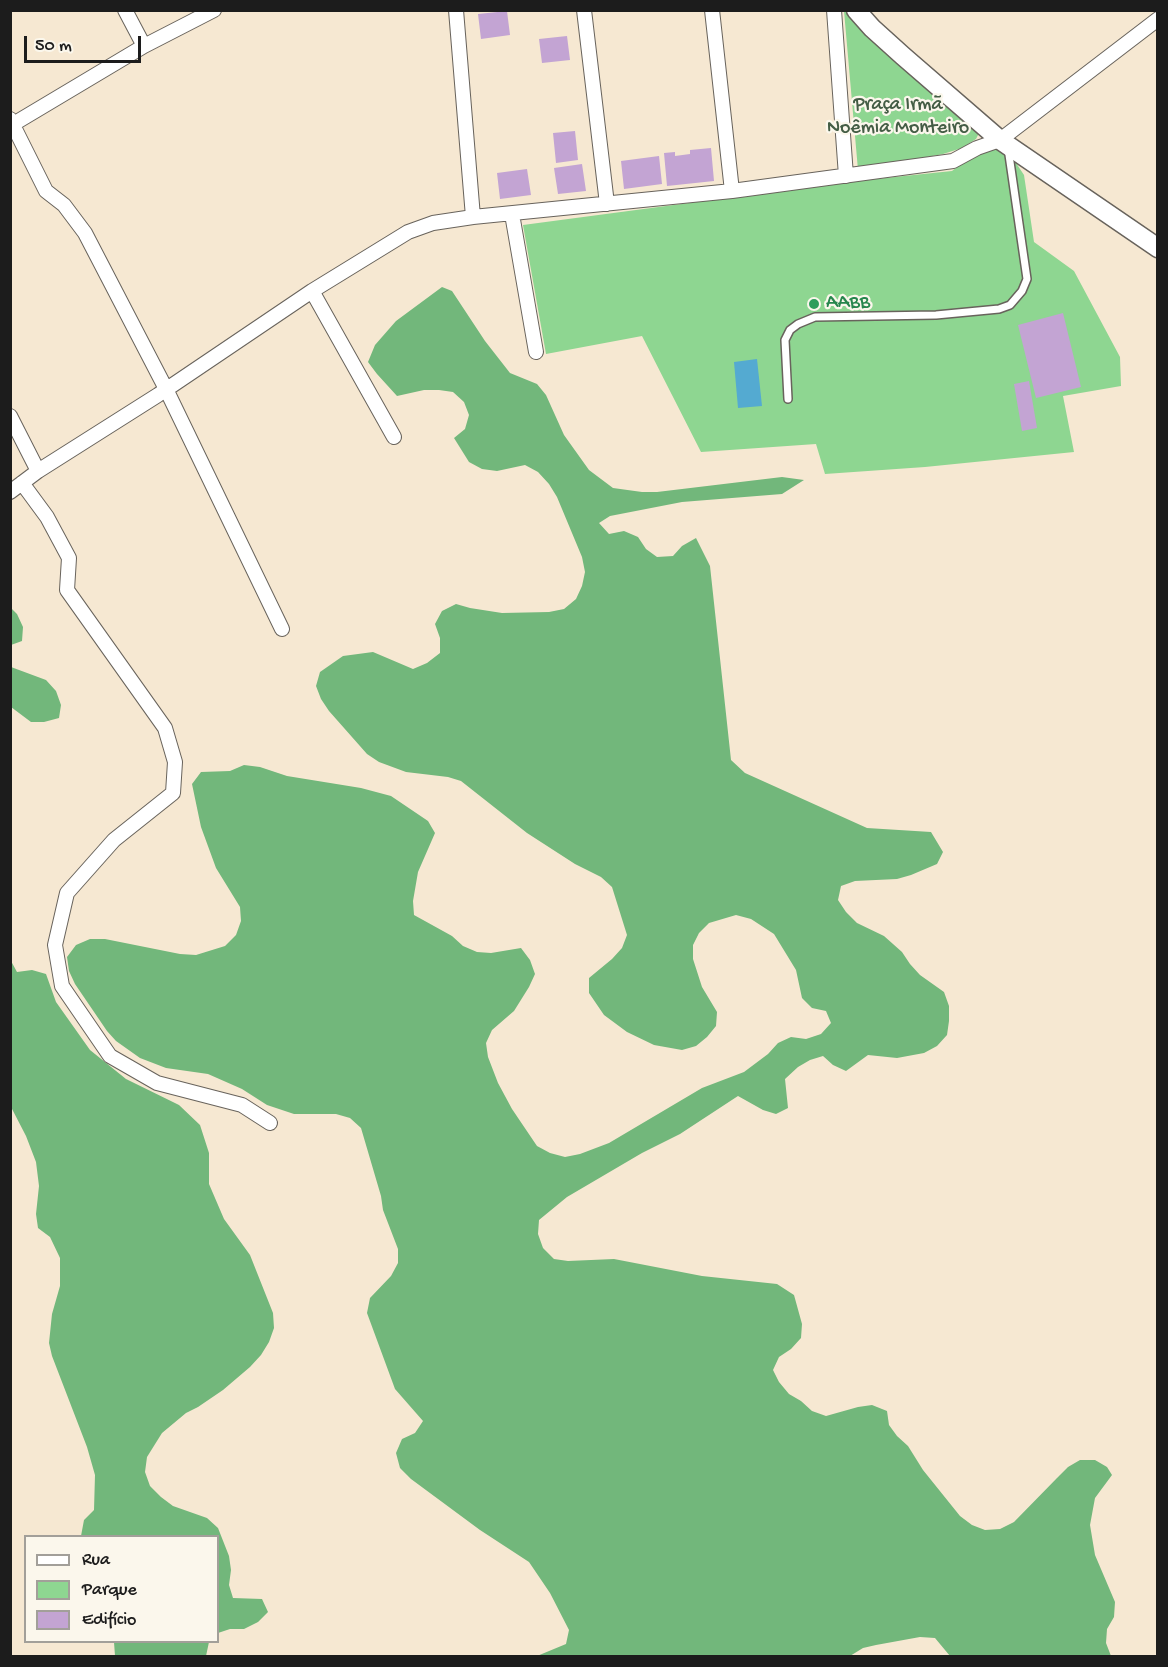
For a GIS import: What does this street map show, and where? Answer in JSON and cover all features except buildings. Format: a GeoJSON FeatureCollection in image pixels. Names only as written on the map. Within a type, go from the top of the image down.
{"type":"FeatureCollection","features":[{"type":"Feature","properties":{"kind":"street"},"geometry":{"type":"LineString","coordinates":[[125,10],[144,46]]}},
{"type":"Feature","properties":{"kind":"street"},"geometry":{"type":"LineString","coordinates":[[214,10],[144,46],[11,123],[46,190],[64,205],[86,233],[166,388],[282,629]]}},
{"type":"Feature","properties":{"kind":"street"},"geometry":{"type":"LineString","coordinates":[[456,10],[473,217]]}},
{"type":"Feature","properties":{"kind":"street"},"geometry":{"type":"LineString","coordinates":[[584,10],[607,204]]}},
{"type":"Feature","properties":{"kind":"street"},"geometry":{"type":"LineString","coordinates":[[712,10],[732,191]]}},
{"type":"Feature","properties":{"kind":"street"},"geometry":{"type":"LineString","coordinates":[[834,10],[846,176]]}},
{"type":"Feature","properties":{"kind":"street"},"geometry":{"type":"LineString","coordinates":[[856,10],[903,56],[1004,143],[1155,243]]}},
{"type":"Feature","properties":{"kind":"street"},"geometry":{"type":"LineString","coordinates":[[10,492],[38,471],[312,291],[408,232],[433,223],[473,217],[732,191],[953,161],[977,148],[1004,143],[1158,19]]}},
{"type":"Feature","properties":{"kind":"street"},"geometry":{"type":"LineString","coordinates":[[512,214],[536,352]]}},
{"type":"Feature","properties":{"kind":"street"},"geometry":{"type":"LineString","coordinates":[[312,291],[394,436]]}},
{"type":"Feature","properties":{"kind":"street"},"geometry":{"type":"LineString","coordinates":[[10,416],[38,471]]}},
{"type":"Feature","properties":{"kind":"street"},"geometry":{"type":"LineString","coordinates":[[22,483],[47,517],[69,558],[67,590],[165,728],[176,762],[173,793],[114,840],[67,893],[55,945],[62,986],[110,1056],[157,1083],[242,1105],[270,1123]]}},
{"type":"Feature","properties":{"kind":"lane"},"geometry":{"type":"LineString","coordinates":[[788,399],[785,340],[790,330],[798,324],[815,317],[936,315],[999,309],[1010,305],[1022,291],[1027,279],[1004,143]]}},
{"type":"Feature","properties":{"kind":"green space","name":"Praça Irmã Noêmia Monteiro"},"geometry":{"type":"Polygon","coordinates":[[[844,11],[850,11],[979,133],[976,139],[962,148],[943,154],[858,170],[844,11]]]}},
{"type":"Feature","properties":{"kind":"green space","name":"AABB"},"geometry":{"type":"Polygon","coordinates":[[[994,148],[1016,163],[1024,175],[1034,242],[1074,271],[1120,357],[1121,386],[1063,396],[1074,452],[925,467],[825,474],[816,444],[701,452],[642,336],[546,354],[523,225],[847,182],[952,171],[980,149],[994,148]]]}},
{"type":"Feature","properties":{"kind":"green space"},"geometry":{"type":"Polygon","coordinates":[[[442,287],[452,291],[485,341],[510,373],[537,384],[546,395],[564,435],[589,470],[613,488],[657,492],[782,477],[804,480],[782,494],[682,502],[610,516],[599,523],[609,534],[624,531],[638,537],[646,549],[657,557],[673,556],[682,546],[696,538],[710,566],[731,760],[745,773],[867,828],[931,832],[943,852],[937,864],[911,875],[897,879],[855,881],[841,886],[838,900],[857,923],[884,936],[902,952],[920,975],[944,992],[949,1006],[949,1021],[947,1035],[937,1046],[924,1053],[897,1058],[868,1055],[846,1071],[833,1065],[823,1056],[810,1060],[785,1079],[788,1108],[776,1114],[763,1110],[738,1096],[680,1134],[642,1153],[567,1197],[539,1220],[538,1234],[543,1248],[554,1259],[568,1261],[614,1259],[702,1276],[777,1284],[794,1295],[802,1324],[801,1338],[779,1357],[773,1370],[779,1382],[789,1394],[812,1411],[826,1416],[872,1405],[887,1411],[889,1425],[897,1436],[908,1446],[923,1470],[960,1516],[972,1525],[985,1530],[1000,1529],[1014,1522],[1068,1467],[1080,1460],[1095,1460],[1107,1467],[1112,1475],[1095,1498],[1090,1525],[1095,1555],[1115,1602],[1114,1617],[1107,1629],[1106,1643],[1111,1656],[950,1656],[935,1638],[920,1637],[863,1648],[850,1656],[537,1656],[566,1644],[569,1630],[550,1593],[529,1562],[480,1530],[411,1479],[400,1468],[396,1453],[402,1439],[415,1433],[423,1421],[395,1389],[367,1313],[370,1298],[391,1276],[398,1263],[398,1249],[383,1210],[361,1128],[350,1118],[336,1114],[294,1114],[267,1105],[242,1089],[208,1074],[166,1068],[140,1058],[116,1041],[107,1031],[75,984],[69,971],[67,957],[76,945],[90,939],[105,939],[196,955],[225,946],[236,935],[241,921],[240,907],[216,868],[201,827],[192,784],[201,772],[230,771],[244,765],[260,767],[287,776],[361,788],[391,796],[428,821],[435,833],[418,872],[413,901],[414,915],[452,936],[463,946],[477,952],[491,953],[521,948],[530,960],[535,974],[529,987],[514,1011],[492,1030],[486,1043],[488,1057],[498,1083],[512,1109],[537,1146],[550,1153],[565,1157],[609,1143],[702,1088],[744,1072],[768,1054],[778,1043],[791,1037],[806,1039],[821,1034],[831,1023],[826,1011],[812,1008],[802,998],[796,970],[774,934],[751,919],[736,915],[709,923],[699,933],[693,945],[693,959],[702,987],[717,1012],[716,1026],[707,1037],[696,1046],[682,1050],[654,1045],[627,1032],[604,1015],[589,993],[589,978],[622,948],[627,935],[612,887],[601,877],[575,864],[527,833],[461,781],[448,777],[406,772],[379,762],[367,754],[321,699],[316,686],[320,672],[343,656],[373,652],[413,669],[427,663],[440,653],[440,638],[435,624],[442,611],[456,604],[502,613],[549,612],[564,609],[576,599],[582,586],[585,572],[582,557],[557,497],[538,472],[525,465],[497,471],[482,469],[469,462],[454,438],[465,429],[469,415],[464,402],[453,392],[439,390],[424,390],[397,396],[368,362],[375,345],[396,321],[442,287]]]}},
{"type":"Feature","properties":{"kind":"green space"},"geometry":{"type":"Polygon","coordinates":[[[11,608],[17,614],[23,627],[22,641],[11,645],[11,608]]]}},
{"type":"Feature","properties":{"kind":"green space"},"geometry":{"type":"Polygon","coordinates":[[[11,667],[46,680],[56,691],[61,705],[59,718],[44,722],[31,722],[11,707],[11,667]]]}},
{"type":"Feature","properties":{"kind":"green space"},"geometry":{"type":"Polygon","coordinates":[[[11,961],[17,972],[32,970],[46,974],[56,1002],[90,1050],[126,1079],[179,1105],[200,1125],[209,1153],[209,1184],[224,1219],[250,1255],[273,1313],[274,1328],[261,1355],[250,1367],[223,1390],[186,1413],[162,1433],[147,1457],[145,1472],[150,1486],[161,1497],[173,1506],[207,1518],[218,1528],[229,1556],[231,1570],[229,1585],[233,1598],[262,1599],[268,1612],[258,1622],[244,1629],[230,1629],[219,1633],[219,1535],[81,1535],[84,1520],[94,1510],[95,1475],[49,1343],[52,1314],[60,1286],[60,1258],[50,1237],[38,1228],[36,1214],[39,1186],[36,1162],[11,1107],[11,961]]]}},
{"type":"Feature","properties":{"kind":"green space"},"geometry":{"type":"Polygon","coordinates":[[[114,1643],[209,1643],[206,1656],[115,1656],[114,1643]]]}},
{"type":"Feature","properties":{"kind":"water"},"geometry":{"type":"Polygon","coordinates":[[[757,359],[762,406],[738,408],[734,362],[757,359]]]}},
{"type":"Feature","properties":{"kind":"place","name":"AABB"},"geometry":{"type":"Point","coordinates":[814,304]}}]}
